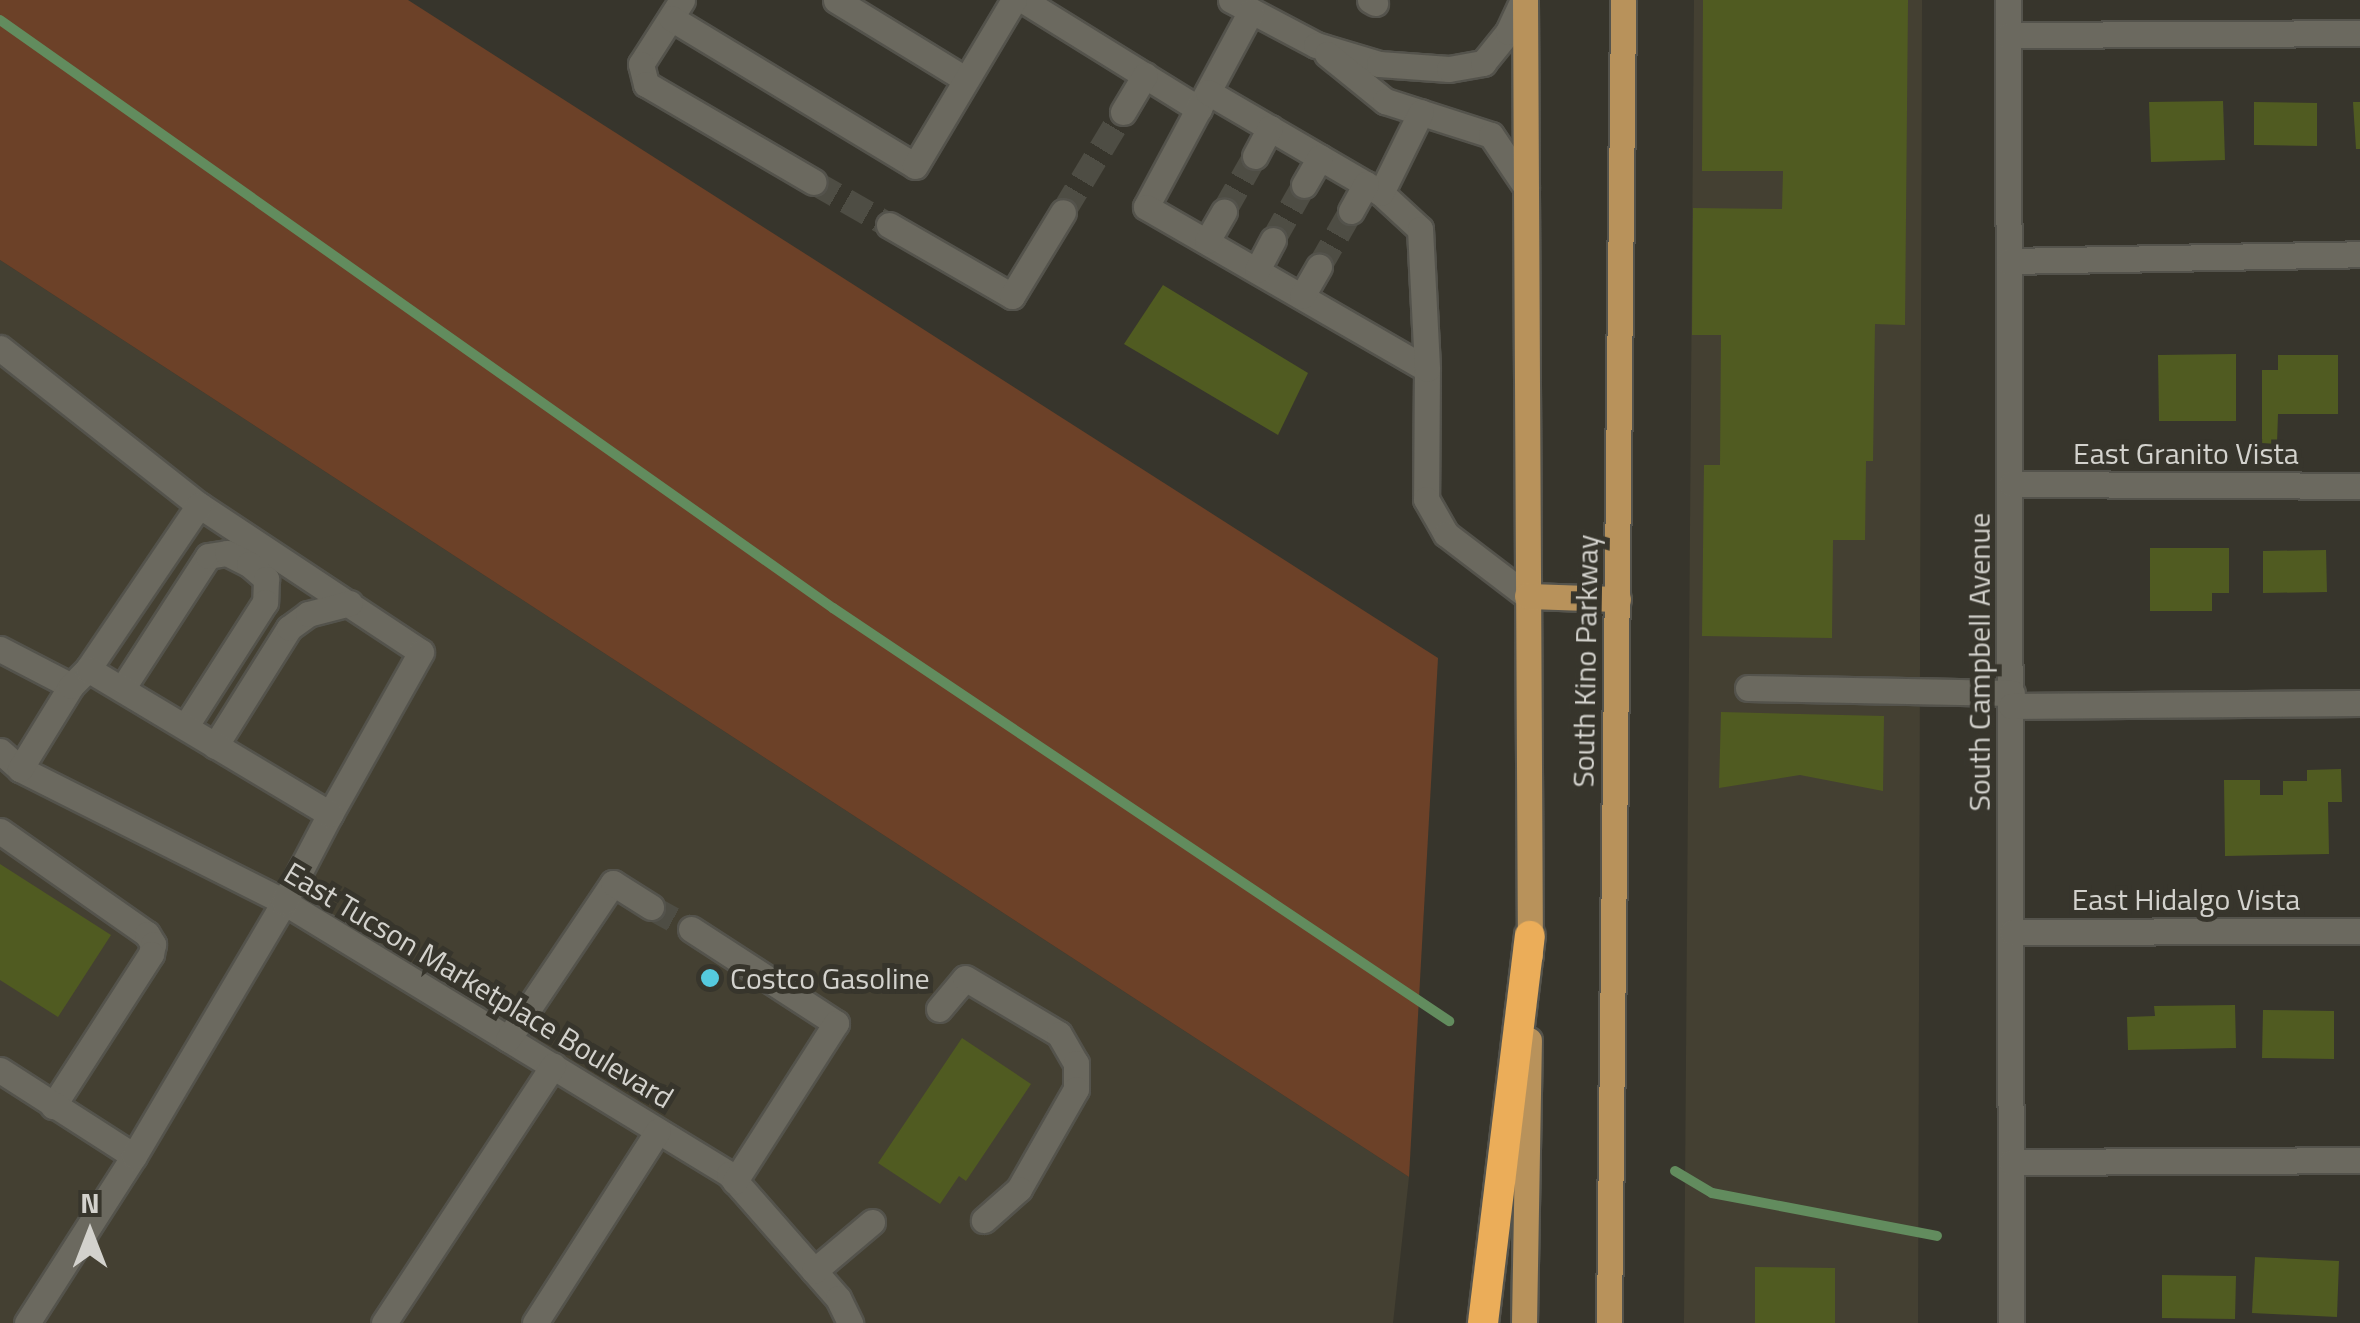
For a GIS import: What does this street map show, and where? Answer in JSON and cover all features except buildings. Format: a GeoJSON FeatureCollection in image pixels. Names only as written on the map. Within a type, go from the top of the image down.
{"type":"FeatureCollection","features":[{"type":"Feature","properties":{"kind":"highway"},"geometry":{"type":"LineString","coordinates":[[1483,1323],[1530,936]]}},
{"type":"Feature","properties":{"kind":"main road","name":"South Kino Parkway"},"geometry":{"type":"LineString","coordinates":[[1524,0],[1530,936],[1524,1323]]}},
{"type":"Feature","properties":{"kind":"main road","name":"South Kino Parkway"},"geometry":{"type":"LineString","coordinates":[[1609,1323],[1624,0]]}},
{"type":"Feature","properties":{"kind":"main road"},"geometry":{"type":"LineString","coordinates":[[1527,596],[1618,599]]}},
{"type":"Feature","properties":{"kind":"street"},"geometry":{"type":"LineString","coordinates":[[836,0],[965,79]]}},
{"type":"Feature","properties":{"kind":"street"},"geometry":{"type":"LineString","coordinates":[[814,182],[646,84],[641,64],[676,9],[915,166],[1014,0]]}},
{"type":"Feature","properties":{"kind":"street"},"geometry":{"type":"LineString","coordinates":[[1022,0],[1145,75],[1270,128],[1374,188],[1420,229],[1428,369],[1426,499],[1446,534],[1527,596]]}},
{"type":"Feature","properties":{"kind":"street"},"geometry":{"type":"LineString","coordinates":[[1316,45],[1379,64],[1449,69],[1484,62],[1508,32],[1524,0]]}},
{"type":"Feature","properties":{"kind":"street","name":"South Campbell Avenue"},"geometry":{"type":"LineString","coordinates":[[2008,0],[2011,1323]]}},
{"type":"Feature","properties":{"kind":"street"},"geometry":{"type":"LineString","coordinates":[[1428,369],[1146,207],[1204,100],[1241,5],[1316,45],[1385,101],[1491,135],[1526,187]]}},
{"type":"Feature","properties":{"kind":"street"},"geometry":{"type":"LineString","coordinates":[[2008,35],[2360,33]]}},
{"type":"Feature","properties":{"kind":"street"},"geometry":{"type":"LineString","coordinates":[[1123,112],[1145,75]]}},
{"type":"Feature","properties":{"kind":"street"},"geometry":{"type":"LineString","coordinates":[[1351,212],[1374,188],[1421,112]]}},
{"type":"Feature","properties":{"kind":"street"},"geometry":{"type":"LineString","coordinates":[[1255,156],[1270,128]]}},
{"type":"Feature","properties":{"kind":"street"},"geometry":{"type":"LineString","coordinates":[[1304,185],[1320,157]]}},
{"type":"Feature","properties":{"kind":"street"},"geometry":{"type":"LineString","coordinates":[[889,226],[1012,296],[1063,212]]}},
{"type":"Feature","properties":{"kind":"street"},"geometry":{"type":"LineString","coordinates":[[1206,241],[1224,212]]}},
{"type":"Feature","properties":{"kind":"street"},"geometry":{"type":"LineString","coordinates":[[1257,270],[1273,240]]}},
{"type":"Feature","properties":{"kind":"street"},"geometry":{"type":"LineString","coordinates":[[2009,260],[2360,254]]}},
{"type":"Feature","properties":{"kind":"street"},"geometry":{"type":"LineString","coordinates":[[1302,296],[1319,267]]}},
{"type":"Feature","properties":{"kind":"street"},"geometry":{"type":"LineString","coordinates":[[0,348],[255,554],[350,604],[421,652],[284,902],[134,1156],[27,1323]]}},
{"type":"Feature","properties":{"kind":"street","name":"East Granito Vista"},"geometry":{"type":"LineString","coordinates":[[2011,484],[2360,486]]}},
{"type":"Feature","properties":{"kind":"street"},"geometry":{"type":"LineString","coordinates":[[10,768],[80,677],[199,505]]}},
{"type":"Feature","properties":{"kind":"street"},"geometry":{"type":"LineString","coordinates":[[122,689],[208,556],[255,554]]}},
{"type":"Feature","properties":{"kind":"street"},"geometry":{"type":"LineString","coordinates":[[184,727],[265,602],[266,580],[255,554]]}},
{"type":"Feature","properties":{"kind":"street"},"geometry":{"type":"LineString","coordinates":[[216,746],[289,628],[308,614],[350,604]]}},
{"type":"Feature","properties":{"kind":"street"},"geometry":{"type":"LineString","coordinates":[[0,649],[122,689],[330,814]]}},
{"type":"Feature","properties":{"kind":"street"},"geometry":{"type":"LineString","coordinates":[[1748,688],[2012,699],[2360,702]]}},
{"type":"Feature","properties":{"kind":"street","name":"East Tucson Marketplace Boulevard"},"geometry":{"type":"LineString","coordinates":[[0,751],[10,768],[284,902],[735,1180],[838,1298],[850,1323]]}},
{"type":"Feature","properties":{"kind":"street"},"geometry":{"type":"LineString","coordinates":[[0,831],[147,934],[153,944],[152,954],[53,1106]]}},
{"type":"Feature","properties":{"kind":"street"},"geometry":{"type":"LineString","coordinates":[[508,1039],[613,884],[651,907]]}},
{"type":"Feature","properties":{"kind":"street"},"geometry":{"type":"LineString","coordinates":[[690,929],[836,1023],[735,1180]]}},
{"type":"Feature","properties":{"kind":"street","name":"East Hidalgo Vista"},"geometry":{"type":"LineString","coordinates":[[2012,932],[2360,931]]}},
{"type":"Feature","properties":{"kind":"street"},"geometry":{"type":"LineString","coordinates":[[939,1010],[965,978],[1060,1034],[1076,1064],[1076,1089],[1019,1189],[984,1220]]}},
{"type":"Feature","properties":{"kind":"street"},"geometry":{"type":"LineString","coordinates":[[384,1323],[552,1066]]}},
{"type":"Feature","properties":{"kind":"street"},"geometry":{"type":"LineString","coordinates":[[0,1070],[134,1156]]}},
{"type":"Feature","properties":{"kind":"street"},"geometry":{"type":"LineString","coordinates":[[535,1323],[658,1131]]}},
{"type":"Feature","properties":{"kind":"street"},"geometry":{"type":"LineString","coordinates":[[2011,1162],[2360,1160]]}},
{"type":"Feature","properties":{"kind":"street"},"geometry":{"type":"LineString","coordinates":[[814,1271],[872,1222]]}},
{"type":"Feature","properties":{"kind":"shaded area"},"geometry":{"type":"Polygon","coordinates":[[[0,0],[408,0],[1438,658],[1409,1177],[0,260],[0,0]]]}},
{"type":"Feature","properties":{"kind":"shaded area"},"geometry":{"type":"Polygon","coordinates":[[[1694,0],[1922,0],[1918,1323],[1684,1323],[1694,0]]]}},
{"type":"Feature","properties":{"kind":"shaded area"},"geometry":{"type":"Polygon","coordinates":[[[0,260],[1409,1177],[1393,1323],[0,1323],[0,260]]]}},
{"type":"Feature","properties":{"kind":"waterway"},"geometry":{"type":"LineString","coordinates":[[0,20],[833,608],[1449,1021]]}},
{"type":"Feature","properties":{"kind":"waterway"},"geometry":{"type":"LineString","coordinates":[[1675,1171],[1712,1193],[1937,1236]]}},
{"type":"Feature","properties":{"kind":"tunnel"},"geometry":{"type":"LineString","coordinates":[[1063,212],[1123,112]]}},
{"type":"Feature","properties":{"kind":"tunnel"},"geometry":{"type":"LineString","coordinates":[[1224,211],[1255,156]]}},
{"type":"Feature","properties":{"kind":"tunnel"},"geometry":{"type":"LineString","coordinates":[[814,182],[889,225]]}},
{"type":"Feature","properties":{"kind":"tunnel"},"geometry":{"type":"LineString","coordinates":[[1273,240],[1304,185]]}},
{"type":"Feature","properties":{"kind":"tunnel"},"geometry":{"type":"LineString","coordinates":[[1319,267],[1351,211]]}},
{"type":"Feature","properties":{"kind":"tunnel"},"geometry":{"type":"LineString","coordinates":[[651,907],[691,929]]}},
{"type":"Feature","properties":{"kind":"place","name":"Costco Gasoline"},"geometry":{"type":"Point","coordinates":[710,978]}}]}
